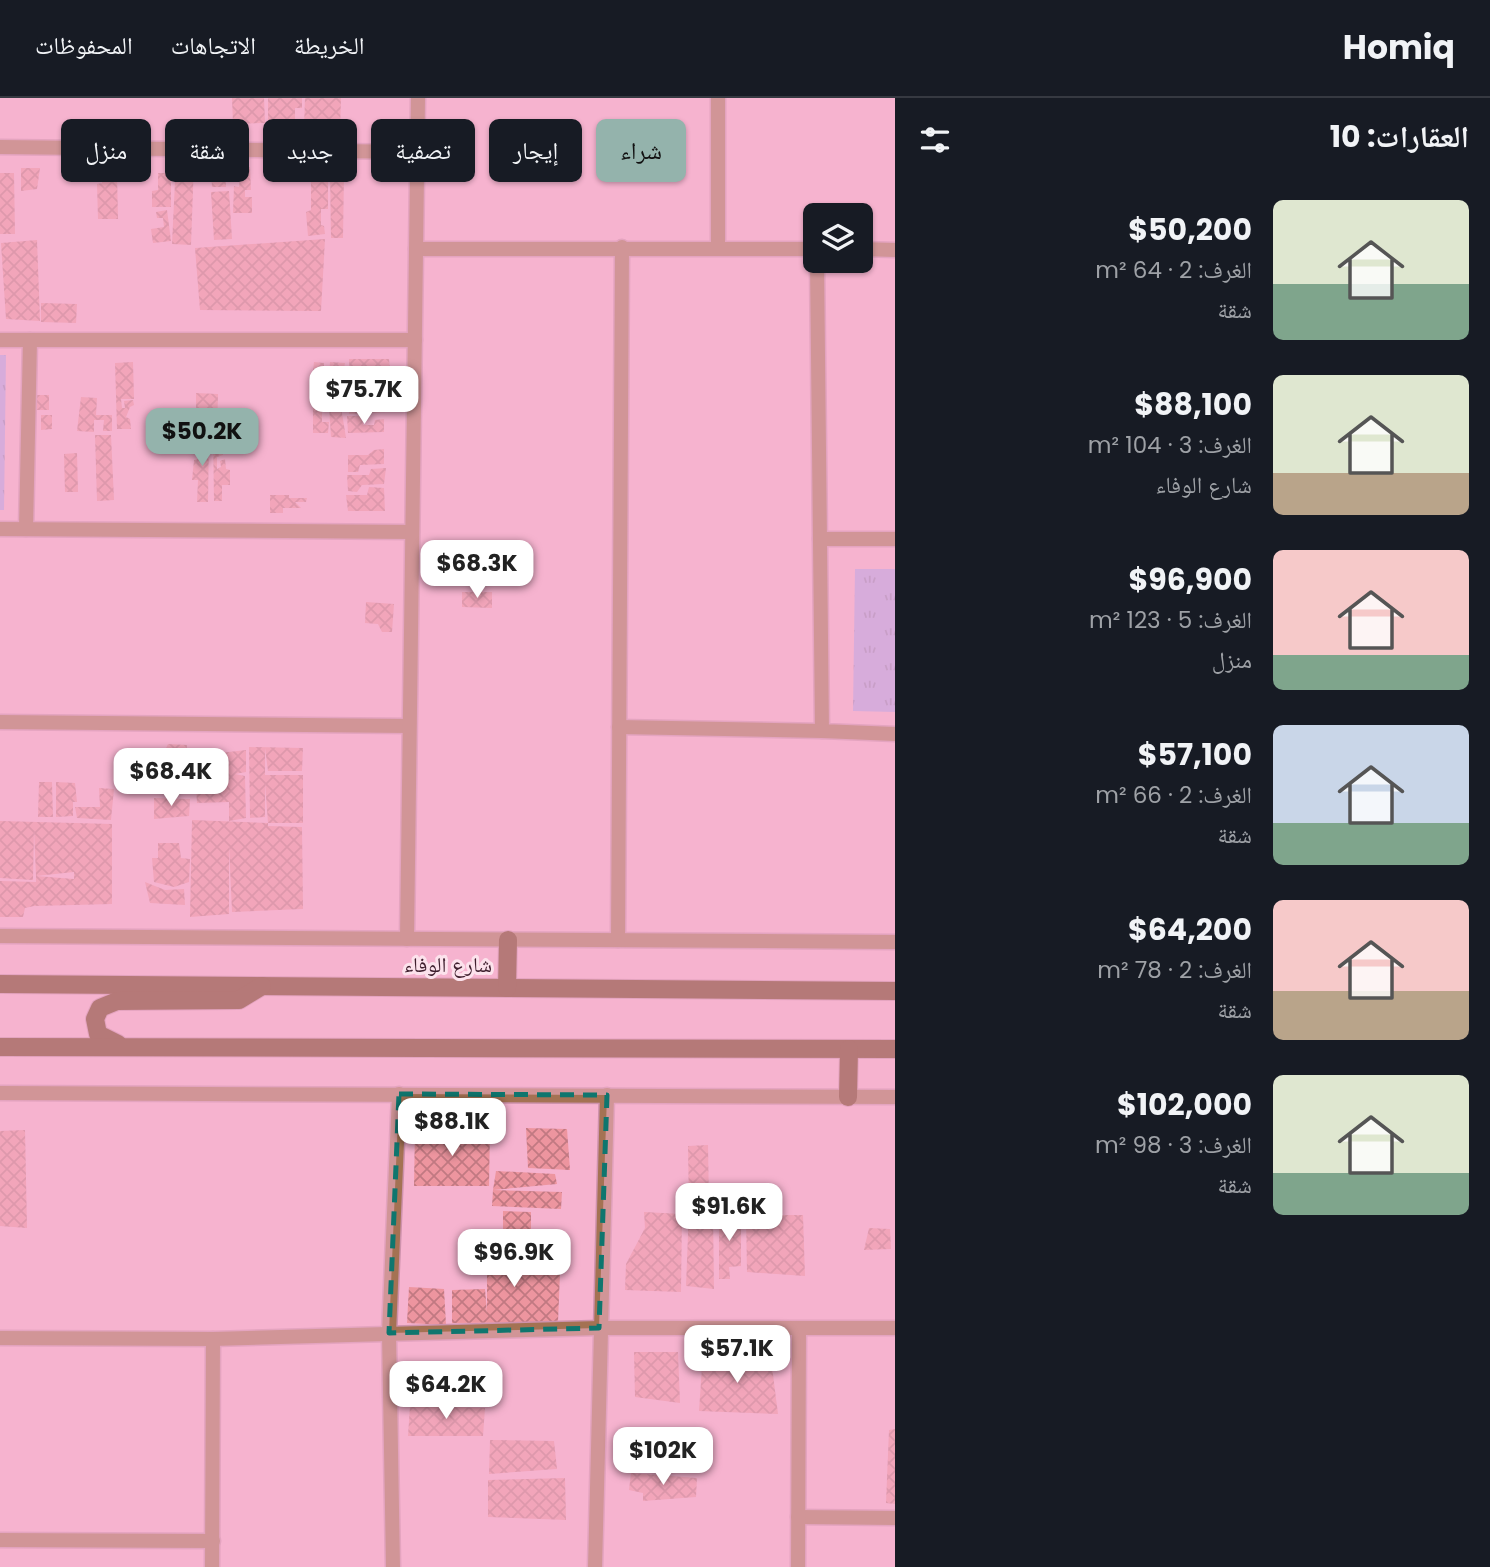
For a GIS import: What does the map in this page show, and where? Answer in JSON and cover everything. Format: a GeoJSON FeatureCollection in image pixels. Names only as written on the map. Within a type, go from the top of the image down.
{"type":"FeatureCollection","features":[{"type":"Feature","properties":{"kind":"main road"},"geometry":{"type":"LineString","coordinates":[[507,988],[508,940]]}},
{"type":"Feature","properties":{"kind":"main road","name":"شارع الوفاء"},"geometry":{"type":"LineString","coordinates":[[0,984],[895,991]]}},
{"type":"Feature","properties":{"kind":"main road"},"geometry":{"type":"LineString","coordinates":[[124,1046],[98,1034],[95,1019],[100,1008],[117,1001],[239,1000],[262,986]]}},
{"type":"Feature","properties":{"kind":"main road"},"geometry":{"type":"LineString","coordinates":[[0,1047],[895,1049]]}},
{"type":"Feature","properties":{"kind":"main road"},"geometry":{"type":"LineString","coordinates":[[848,1097],[849,1049]]}},
{"type":"Feature","properties":{"kind":"street"},"geometry":{"type":"LineString","coordinates":[[418,98],[418,119]]}},
{"type":"Feature","properties":{"kind":"street"},"geometry":{"type":"LineString","coordinates":[[718,248],[719,98]]}},
{"type":"Feature","properties":{"kind":"street"},"geometry":{"type":"LineString","coordinates":[[0,147],[371,151]]}},
{"type":"Feature","properties":{"kind":"street"},"geometry":{"type":"LineString","coordinates":[[407,939],[417,182]]}},
{"type":"Feature","properties":{"kind":"street"},"geometry":{"type":"LineString","coordinates":[[618,940],[622,247]]}},
{"type":"Feature","properties":{"kind":"street"},"geometry":{"type":"LineString","coordinates":[[416,248],[803,249]]}},
{"type":"Feature","properties":{"kind":"street"},"geometry":{"type":"LineString","coordinates":[[873,249],[895,250]]}},
{"type":"Feature","properties":{"kind":"street"},"geometry":{"type":"LineString","coordinates":[[817,273],[822,731]]}},
{"type":"Feature","properties":{"kind":"street"},"geometry":{"type":"LineString","coordinates":[[0,340],[415,340]]}},
{"type":"Feature","properties":{"kind":"street"},"geometry":{"type":"LineString","coordinates":[[26,529],[30,340]]}},
{"type":"Feature","properties":{"kind":"street"},"geometry":{"type":"LineString","coordinates":[[0,529],[412,532]]}},
{"type":"Feature","properties":{"kind":"street"},"geometry":{"type":"LineString","coordinates":[[820,539],[895,539]]}},
{"type":"Feature","properties":{"kind":"street"},"geometry":{"type":"LineString","coordinates":[[0,722],[410,726]]}},
{"type":"Feature","properties":{"kind":"street"},"geometry":{"type":"LineString","coordinates":[[619,727],[895,734]]}},
{"type":"Feature","properties":{"kind":"street"},"geometry":{"type":"LineString","coordinates":[[0,936],[895,942]]}},
{"type":"Feature","properties":{"kind":"street"},"geometry":{"type":"LineString","coordinates":[[0,1093],[895,1097]]}},
{"type":"Feature","properties":{"kind":"street"},"geometry":{"type":"LineString","coordinates":[[393,1567],[388,1334],[399,1094]]}},
{"type":"Feature","properties":{"kind":"street"},"geometry":{"type":"LineString","coordinates":[[595,1567],[607,1095]]}},
{"type":"Feature","properties":{"kind":"street"},"geometry":{"type":"LineString","coordinates":[[0,1338],[213,1339],[599,1328],[895,1328]]}},
{"type":"Feature","properties":{"kind":"street"},"geometry":{"type":"LineString","coordinates":[[798,1567],[799,1329]]}},
{"type":"Feature","properties":{"kind":"street"},"geometry":{"type":"LineString","coordinates":[[212,1567],[213,1339]]}},
{"type":"Feature","properties":{"kind":"street"},"geometry":{"type":"LineString","coordinates":[[798,1517],[895,1518]]}},
{"type":"Feature","properties":{"kind":"street"},"geometry":{"type":"LineString","coordinates":[[0,1540],[213,1541]]}},
{"type":"Feature","properties":{"kind":"highlighted area"},"geometry":{"type":"Polygon","coordinates":[[[399,1094],[607,1095],[599,1328],[389,1333],[399,1094]]]}},
{"type":"Feature","properties":{"kind":"green space"},"geometry":{"type":"Polygon","coordinates":[[[0,355],[6,355],[4,510],[0,510],[0,355]]]}},
{"type":"Feature","properties":{"kind":"green space"},"geometry":{"type":"Polygon","coordinates":[[[855,569],[895,569],[895,712],[853,711],[855,569]]]}},
{"type":"Feature","properties":{"kind":"building"},"geometry":{"type":"Polygon","coordinates":[[[232,98],[264,98],[263,123],[249,124],[249,119],[233,119],[232,98]]]}},
{"type":"Feature","properties":{"kind":"building"},"geometry":{"type":"Polygon","coordinates":[[[268,98],[302,98],[302,108],[295,108],[295,119],[268,119],[268,98]]]}},
{"type":"Feature","properties":{"kind":"building"},"geometry":{"type":"Polygon","coordinates":[[[305,98],[341,98],[340,119],[304,119],[305,98]]]}},
{"type":"Feature","properties":{"kind":"building"},"geometry":{"type":"Polygon","coordinates":[[[250,167],[251,190],[245,190],[245,197],[252,197],[252,213],[233,213],[234,186],[239,187],[239,182],[249,182],[250,167]]]}},
{"type":"Feature","properties":{"kind":"building"},"geometry":{"type":"Polygon","coordinates":[[[21,168],[40,168],[37,189],[21,191],[21,168]]]}},
{"type":"Feature","properties":{"kind":"building"},"geometry":{"type":"Polygon","coordinates":[[[0,173],[14,173],[15,234],[0,234],[0,173]]]}},
{"type":"Feature","properties":{"kind":"building"},"geometry":{"type":"Polygon","coordinates":[[[158,173],[165,173],[165,182],[171,182],[171,207],[152,207],[152,191],[158,190],[158,173]]]}},
{"type":"Feature","properties":{"kind":"building"},"geometry":{"type":"Polygon","coordinates":[[[117,182],[118,219],[98,219],[97,184],[117,182]]]}},
{"type":"Feature","properties":{"kind":"building"},"geometry":{"type":"Polygon","coordinates":[[[175,182],[193,182],[191,245],[172,244],[175,182]]]}},
{"type":"Feature","properties":{"kind":"building"},"geometry":{"type":"Polygon","coordinates":[[[212,182],[226,182],[226,187],[212,187],[212,182]]]}},
{"type":"Feature","properties":{"kind":"building"},"geometry":{"type":"Polygon","coordinates":[[[311,182],[328,182],[328,209],[321,209],[321,225],[324,226],[325,234],[308,236],[306,212],[311,210],[311,182]]]}},
{"type":"Feature","properties":{"kind":"building"},"geometry":{"type":"Polygon","coordinates":[[[330,182],[344,182],[343,238],[331,238],[330,182]]]}},
{"type":"Feature","properties":{"kind":"building"},"geometry":{"type":"Polygon","coordinates":[[[229,191],[232,239],[214,240],[211,192],[229,191]]]}},
{"type":"Feature","properties":{"kind":"building"},"geometry":{"type":"Polygon","coordinates":[[[167,210],[171,241],[153,243],[151,229],[164,227],[163,218],[157,218],[156,212],[167,210]]]}},
{"type":"Feature","properties":{"kind":"building"},"geometry":{"type":"Polygon","coordinates":[[[325,239],[321,311],[200,310],[195,248],[325,239]]]}},
{"type":"Feature","properties":{"kind":"building"},"geometry":{"type":"Polygon","coordinates":[[[37,240],[40,321],[6,319],[1,243],[37,240]]]}},
{"type":"Feature","properties":{"kind":"building"},"geometry":{"type":"Polygon","coordinates":[[[41,303],[77,304],[76,323],[41,322],[41,303]]]}},
{"type":"Feature","properties":{"kind":"building"},"geometry":{"type":"Polygon","coordinates":[[[349,359],[389,359],[391,381],[382,382],[382,373],[360,371],[359,380],[350,380],[349,359]]]}},
{"type":"Feature","properties":{"kind":"building"},"geometry":{"type":"Polygon","coordinates":[[[133,362],[134,399],[121,399],[122,408],[125,408],[124,401],[133,400],[134,405],[130,407],[126,417],[130,419],[131,429],[117,429],[115,363],[133,362]]]}},
{"type":"Feature","properties":{"kind":"building"},"geometry":{"type":"Polygon","coordinates":[[[314,362],[324,363],[324,397],[310,397],[314,362]]]}},
{"type":"Feature","properties":{"kind":"building"},"geometry":{"type":"Polygon","coordinates":[[[330,362],[345,363],[342,380],[329,378],[330,362]]]}},
{"type":"Feature","properties":{"kind":"building"},"geometry":{"type":"Polygon","coordinates":[[[331,383],[344,384],[343,404],[330,403],[331,383]]]}},
{"type":"Feature","properties":{"kind":"building"},"geometry":{"type":"Polygon","coordinates":[[[196,393],[218,394],[217,434],[228,434],[228,446],[223,446],[223,455],[217,457],[217,469],[221,467],[220,461],[225,459],[226,469],[230,470],[230,485],[222,485],[222,501],[214,501],[213,433],[196,433],[201,410],[196,410],[196,393]]]}},
{"type":"Feature","properties":{"kind":"building"},"geometry":{"type":"Polygon","coordinates":[[[36,395],[49,395],[49,410],[36,410],[36,395]]]}},
{"type":"Feature","properties":{"kind":"building"},"geometry":{"type":"Polygon","coordinates":[[[81,397],[97,398],[96,415],[112,415],[112,431],[103,431],[104,420],[94,420],[94,432],[77,431],[81,397]]]}},
{"type":"Feature","properties":{"kind":"building"},"geometry":{"type":"Polygon","coordinates":[[[359,397],[359,407],[374,407],[373,399],[385,399],[386,412],[349,414],[348,398],[359,397]]]}},
{"type":"Feature","properties":{"kind":"building"},"geometry":{"type":"Polygon","coordinates":[[[313,400],[322,401],[322,422],[329,422],[328,433],[313,433],[313,400]]]}},
{"type":"Feature","properties":{"kind":"building"},"geometry":{"type":"Polygon","coordinates":[[[329,406],[341,407],[346,438],[331,437],[329,406]]]}},
{"type":"Feature","properties":{"kind":"building"},"geometry":{"type":"Polygon","coordinates":[[[41,415],[52,415],[52,429],[41,430],[41,415]]]}},
{"type":"Feature","properties":{"kind":"building"},"geometry":{"type":"Polygon","coordinates":[[[347,416],[362,416],[363,425],[374,425],[375,420],[384,419],[384,432],[348,433],[347,416]]]}},
{"type":"Feature","properties":{"kind":"building"},"geometry":{"type":"Polygon","coordinates":[[[95,435],[111,435],[114,500],[97,501],[95,435]]]}},
{"type":"Feature","properties":{"kind":"building"},"geometry":{"type":"Polygon","coordinates":[[[209,436],[208,502],[197,502],[198,480],[192,480],[194,460],[204,457],[198,454],[198,447],[193,445],[194,437],[209,436]]]}},
{"type":"Feature","properties":{"kind":"building"},"geometry":{"type":"Polygon","coordinates":[[[384,449],[384,464],[360,465],[358,472],[348,472],[348,455],[368,455],[374,450],[384,449]]]}},
{"type":"Feature","properties":{"kind":"building"},"geometry":{"type":"Polygon","coordinates":[[[77,453],[78,492],[65,492],[64,454],[77,453]]]}},
{"type":"Feature","properties":{"kind":"building"},"geometry":{"type":"Polygon","coordinates":[[[386,468],[384,484],[362,485],[357,492],[348,491],[347,475],[369,475],[371,469],[386,468]]]}},
{"type":"Feature","properties":{"kind":"building"},"geometry":{"type":"Polygon","coordinates":[[[369,487],[384,488],[385,511],[348,511],[346,495],[367,495],[369,487]]]}},
{"type":"Feature","properties":{"kind":"building"},"geometry":{"type":"Polygon","coordinates":[[[270,495],[307,498],[306,502],[295,502],[301,508],[283,508],[283,513],[270,513],[270,495]]]}},
{"type":"Feature","properties":{"kind":"building"},"geometry":{"type":"Polygon","coordinates":[[[462,592],[492,592],[492,608],[462,607],[462,592]]]}},
{"type":"Feature","properties":{"kind":"building"},"geometry":{"type":"Polygon","coordinates":[[[366,602],[394,604],[392,632],[382,632],[378,624],[365,623],[366,602]]]}},
{"type":"Feature","properties":{"kind":"building"},"geometry":{"type":"Polygon","coordinates":[[[168,744],[187,745],[186,760],[161,759],[168,744]]]}},
{"type":"Feature","properties":{"kind":"building"},"geometry":{"type":"Polygon","coordinates":[[[249,747],[303,748],[302,771],[268,771],[265,748],[265,775],[303,775],[303,823],[268,823],[265,783],[265,817],[250,818],[249,747]]]}},
{"type":"Feature","properties":{"kind":"building"},"geometry":{"type":"Polygon","coordinates":[[[246,750],[246,772],[235,774],[245,776],[246,818],[229,821],[229,802],[197,803],[194,756],[246,750]]]}},
{"type":"Feature","properties":{"kind":"building"},"geometry":{"type":"Polygon","coordinates":[[[153,762],[190,763],[181,792],[154,792],[153,762]]]}},
{"type":"Feature","properties":{"kind":"building"},"geometry":{"type":"Polygon","coordinates":[[[39,782],[52,782],[53,817],[38,817],[39,782]]]}},
{"type":"Feature","properties":{"kind":"building"},"geometry":{"type":"Polygon","coordinates":[[[56,782],[75,783],[77,802],[73,802],[73,816],[56,817],[56,782]]]}},
{"type":"Feature","properties":{"kind":"building"},"geometry":{"type":"Polygon","coordinates":[[[99,788],[114,789],[111,820],[77,818],[75,807],[100,807],[99,788]]]}},
{"type":"Feature","properties":{"kind":"building"},"geometry":{"type":"Polygon","coordinates":[[[154,798],[190,799],[189,816],[154,819],[154,798]]]}},
{"type":"Feature","properties":{"kind":"building"},"geometry":{"type":"Polygon","coordinates":[[[192,820],[302,827],[303,909],[232,912],[229,845],[229,914],[190,917],[192,820]]]}},
{"type":"Feature","properties":{"kind":"building"},"geometry":{"type":"Polygon","coordinates":[[[0,821],[112,824],[112,904],[34,906],[25,908],[23,917],[0,917],[0,881],[36,882],[36,876],[34,830],[33,880],[0,878],[0,821]],[[74,872],[36,876],[74,879],[74,872]]]}},
{"type":"Feature","properties":{"kind":"building"},"geometry":{"type":"Polygon","coordinates":[[[158,843],[179,843],[181,858],[190,859],[189,882],[174,887],[154,882],[152,858],[158,858],[158,843]]]}},
{"type":"Feature","properties":{"kind":"building"},"geometry":{"type":"Polygon","coordinates":[[[145,882],[165,890],[184,889],[185,905],[150,903],[145,882]]]}},
{"type":"Feature","properties":{"kind":"building"},"geometry":{"type":"Polygon","coordinates":[[[415,1128],[490,1131],[489,1186],[414,1186],[415,1128]]]}},
{"type":"Feature","properties":{"kind":"building"},"geometry":{"type":"Polygon","coordinates":[[[526,1128],[567,1129],[570,1170],[528,1168],[526,1128]]]}},
{"type":"Feature","properties":{"kind":"building"},"geometry":{"type":"Polygon","coordinates":[[[25,1130],[27,1228],[0,1226],[0,1131],[25,1130]]]}},
{"type":"Feature","properties":{"kind":"building"},"geometry":{"type":"Polygon","coordinates":[[[708,1145],[709,1206],[689,1209],[688,1146],[708,1145]]]}},
{"type":"Feature","properties":{"kind":"building"},"geometry":{"type":"Polygon","coordinates":[[[496,1171],[555,1174],[557,1184],[493,1190],[496,1171]]]}},
{"type":"Feature","properties":{"kind":"building"},"geometry":{"type":"Polygon","coordinates":[[[493,1190],[562,1192],[561,1209],[492,1206],[493,1190]]]}},
{"type":"Feature","properties":{"kind":"building"},"geometry":{"type":"Polygon","coordinates":[[[689,1209],[713,1211],[714,1289],[686,1286],[689,1209]]]}},
{"type":"Feature","properties":{"kind":"building"},"geometry":{"type":"Polygon","coordinates":[[[503,1211],[531,1212],[531,1250],[503,1244],[503,1211]]]}},
{"type":"Feature","properties":{"kind":"building"},"geometry":{"type":"Polygon","coordinates":[[[644,1212],[682,1214],[681,1292],[625,1290],[626,1264],[645,1228],[644,1212]]]}},
{"type":"Feature","properties":{"kind":"building"},"geometry":{"type":"Polygon","coordinates":[[[719,1213],[741,1213],[741,1266],[729,1267],[730,1279],[719,1279],[719,1213]]]}},
{"type":"Feature","properties":{"kind":"building"},"geometry":{"type":"Polygon","coordinates":[[[746,1215],[803,1215],[805,1276],[747,1272],[746,1215]]]}},
{"type":"Feature","properties":{"kind":"building"},"geometry":{"type":"Polygon","coordinates":[[[869,1228],[890,1229],[891,1249],[864,1250],[869,1228]]]}},
{"type":"Feature","properties":{"kind":"building"},"geometry":{"type":"Polygon","coordinates":[[[487,1249],[561,1250],[558,1322],[452,1323],[452,1290],[485,1289],[487,1313],[487,1249]]]}},
{"type":"Feature","properties":{"kind":"building"},"geometry":{"type":"Polygon","coordinates":[[[409,1287],[444,1289],[446,1325],[407,1323],[409,1287]]]}},
{"type":"Feature","properties":{"kind":"building"},"geometry":{"type":"Polygon","coordinates":[[[634,1352],[678,1352],[680,1403],[635,1397],[634,1352]]]}},
{"type":"Feature","properties":{"kind":"building"},"geometry":{"type":"Polygon","coordinates":[[[703,1352],[771,1359],[778,1414],[699,1411],[703,1352]]]}},
{"type":"Feature","properties":{"kind":"building"},"geometry":{"type":"Polygon","coordinates":[[[412,1362],[486,1364],[484,1401],[410,1398],[412,1362]]]}},
{"type":"Feature","properties":{"kind":"building"},"geometry":{"type":"Polygon","coordinates":[[[410,1406],[485,1408],[483,1436],[408,1436],[410,1406]]]}},
{"type":"Feature","properties":{"kind":"building"},"geometry":{"type":"Polygon","coordinates":[[[895,1429],[895,1504],[886,1503],[889,1430],[895,1429]]]}},
{"type":"Feature","properties":{"kind":"building"},"geometry":{"type":"Polygon","coordinates":[[[490,1440],[554,1441],[557,1469],[489,1474],[490,1440]]]}},
{"type":"Feature","properties":{"kind":"building"},"geometry":{"type":"Polygon","coordinates":[[[631,1473],[697,1478],[696,1497],[643,1501],[643,1493],[629,1490],[631,1473]]]}},
{"type":"Feature","properties":{"kind":"building"},"geometry":{"type":"Polygon","coordinates":[[[565,1478],[566,1520],[488,1517],[488,1480],[565,1478]]]}}]}
